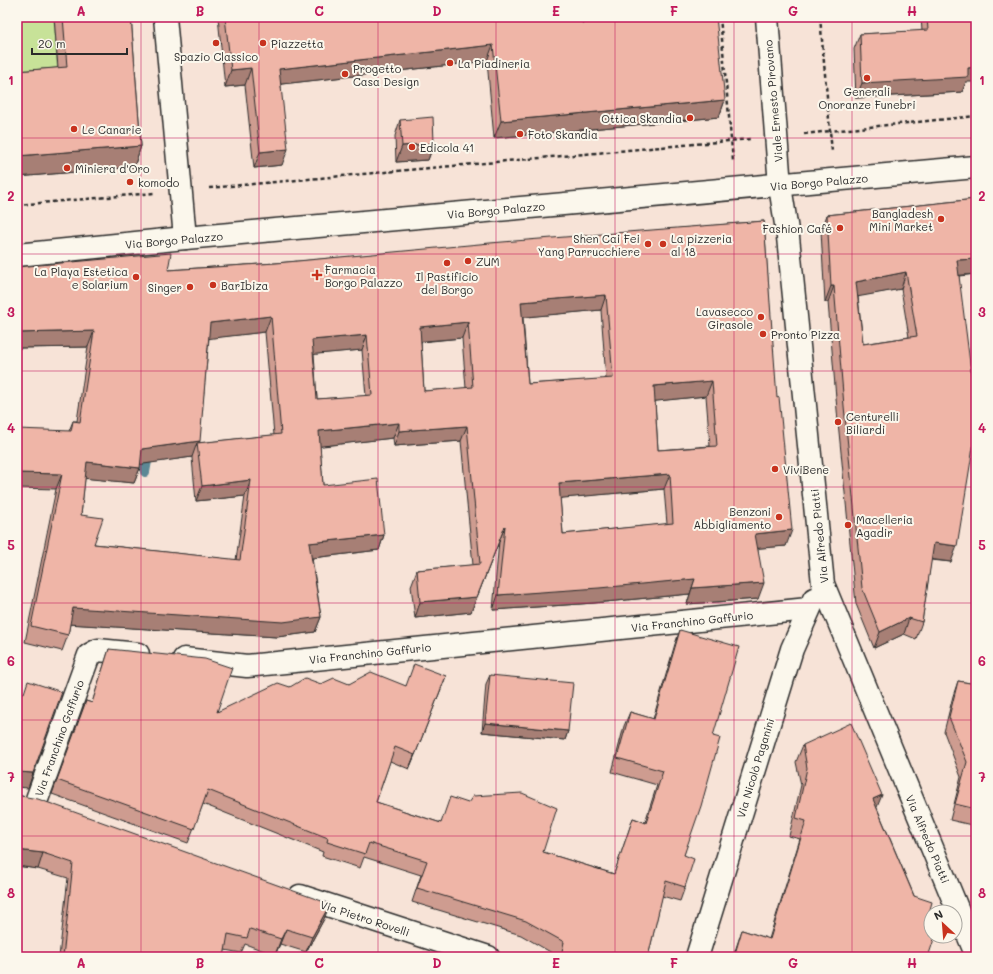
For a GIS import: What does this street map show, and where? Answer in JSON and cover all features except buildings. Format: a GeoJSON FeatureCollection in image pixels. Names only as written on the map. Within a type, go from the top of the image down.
{"type":"FeatureCollection","features":[{"type":"Feature","properties":{"kind":"street"},"geometry":{"type":"LineString","coordinates":[[165,17],[185,238]]}},
{"type":"Feature","properties":{"kind":"street","name":"Viale Ernesto Pirovano"},"geometry":{"type":"LineString","coordinates":[[766,17],[780,186]]}},
{"type":"Feature","properties":{"kind":"street","name":"Via Borgo Palazzo"},"geometry":{"type":"LineString","coordinates":[[17,255],[185,238],[976,168]]}},
{"type":"Feature","properties":{"kind":"street","name":"Via Alfredo Piatti"},"geometry":{"type":"LineString","coordinates":[[780,186],[788,237],[823,584],[976,954]]}},
{"type":"Feature","properties":{"kind":"street","name":"Via Nicolò Paganini"},"geometry":{"type":"LineString","coordinates":[[697,957],[792,649],[808,609],[823,584]]}},
{"type":"Feature","properties":{"kind":"street","name":"Via Franchino Gaffurio"},"geometry":{"type":"LineString","coordinates":[[35,803],[90,655],[98,650],[247,666],[808,609]]}},
{"type":"Feature","properties":{"kind":"street","name":"Via Pietro Rovelli"},"geometry":{"type":"LineString","coordinates":[[284,890],[344,912],[488,957]]}},
{"type":"Feature","properties":{"kind":"path"},"geometry":{"type":"LineString","coordinates":[[720,17],[734,190]]}},
{"type":"Feature","properties":{"kind":"path"},"geometry":{"type":"LineString","coordinates":[[820,17],[834,180]]}},
{"type":"Feature","properties":{"kind":"path"},"geometry":{"type":"LineString","coordinates":[[17,205],[731,141],[976,116]]}},
{"type":"Feature","properties":{"kind":"green space"},"geometry":{"type":"Polygon","coordinates":[[[17,17],[54,17],[59,89],[17,92],[17,17]]]}},
{"type":"Feature","properties":{"kind":"waterway"},"geometry":{"type":"LineString","coordinates":[[145,472],[149,450]]}},
{"type":"Feature","properties":{"kind":"place","name":"Spazio Classico"},"geometry":{"type":"Point","coordinates":[216,43]}},
{"type":"Feature","properties":{"kind":"place","name":"Piazzetta"},"geometry":{"type":"Point","coordinates":[263,43]}},
{"type":"Feature","properties":{"kind":"place","name":"La Piadineria"},"geometry":{"type":"Point","coordinates":[450,63]}},
{"type":"Feature","properties":{"kind":"place","name":"Progetto Casa Design"},"geometry":{"type":"Point","coordinates":[345,74]}},
{"type":"Feature","properties":{"kind":"place","name":"Generali Onoranze Funebri"},"geometry":{"type":"Point","coordinates":[867,78]}},
{"type":"Feature","properties":{"kind":"place","name":"Ottica Skandia"},"geometry":{"type":"Point","coordinates":[690,118]}},
{"type":"Feature","properties":{"kind":"place","name":"Le Canarie"},"geometry":{"type":"Point","coordinates":[74,129]}},
{"type":"Feature","properties":{"kind":"place","name":"Foto Skandia"},"geometry":{"type":"Point","coordinates":[520,134]}},
{"type":"Feature","properties":{"kind":"place","name":"Edicola 41"},"geometry":{"type":"Point","coordinates":[412,147]}},
{"type":"Feature","properties":{"kind":"place","name":"Miniera d'Oro"},"geometry":{"type":"Point","coordinates":[67,168]}},
{"type":"Feature","properties":{"kind":"place","name":"komodo"},"geometry":{"type":"Point","coordinates":[130,182]}},
{"type":"Feature","properties":{"kind":"place","name":"Bangladesh Mini Market"},"geometry":{"type":"Point","coordinates":[941,219]}},
{"type":"Feature","properties":{"kind":"place","name":"Fashion Café"},"geometry":{"type":"Point","coordinates":[840,228]}},
{"type":"Feature","properties":{"kind":"place","name":"Shen Cai Fei Yang Parrucchiere"},"geometry":{"type":"Point","coordinates":[648,244]}},
{"type":"Feature","properties":{"kind":"place","name":"La pizzeria al 18"},"geometry":{"type":"Point","coordinates":[663,244]}},
{"type":"Feature","properties":{"kind":"place","name":"ZUM"},"geometry":{"type":"Point","coordinates":[468,261]}},
{"type":"Feature","properties":{"kind":"place","name":"Il Pastificio del Borgo"},"geometry":{"type":"Point","coordinates":[447,263]}},
{"type":"Feature","properties":{"kind":"place","name":"Farmacia Borgo Palazzo"},"geometry":{"type":"Point","coordinates":[317,275]}},
{"type":"Feature","properties":{"kind":"place","name":"La Playa Estetica e Solarium"},"geometry":{"type":"Point","coordinates":[136,277]}},
{"type":"Feature","properties":{"kind":"place","name":"BarIbiza"},"geometry":{"type":"Point","coordinates":[213,285]}},
{"type":"Feature","properties":{"kind":"place","name":"Singer"},"geometry":{"type":"Point","coordinates":[190,287]}},
{"type":"Feature","properties":{"kind":"place","name":"Lavasecco Girasole"},"geometry":{"type":"Point","coordinates":[761,317]}},
{"type":"Feature","properties":{"kind":"place","name":"Pronto Pizza"},"geometry":{"type":"Point","coordinates":[763,334]}},
{"type":"Feature","properties":{"kind":"place","name":"Centurelli Biliardi"},"geometry":{"type":"Point","coordinates":[838,422]}},
{"type":"Feature","properties":{"kind":"place","name":"ViviBene"},"geometry":{"type":"Point","coordinates":[775,469]}},
{"type":"Feature","properties":{"kind":"place","name":"Benzoni Abbigliamento"},"geometry":{"type":"Point","coordinates":[779,517]}},
{"type":"Feature","properties":{"kind":"place","name":"Macelleria Agadir"},"geometry":{"type":"Point","coordinates":[848,525]}}]}
